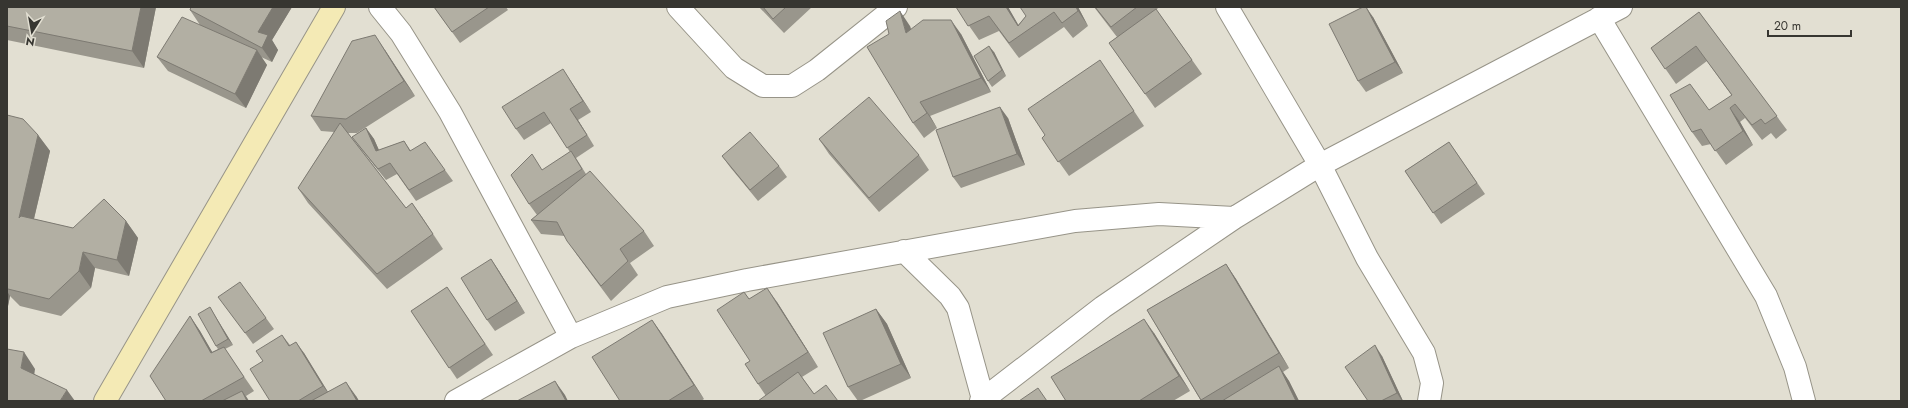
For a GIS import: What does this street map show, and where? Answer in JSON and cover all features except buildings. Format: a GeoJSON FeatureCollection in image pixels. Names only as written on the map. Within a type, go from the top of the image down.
{"type":"FeatureCollection","features":[{"type":"Feature","properties":{"kind":"street"},"geometry":{"type":"LineString","coordinates":[[105,401],[334,7]]}},
{"type":"Feature","properties":{"kind":"street"},"geometry":{"type":"LineString","coordinates":[[380,7],[401,33],[450,112],[571,337]]}},
{"type":"Feature","properties":{"kind":"street"},"geometry":{"type":"LineString","coordinates":[[678,7],[734,68],[763,86],[792,86],[817,70],[896,7]]}},
{"type":"Feature","properties":{"kind":"street"},"geometry":{"type":"LineString","coordinates":[[1228,7],[1320,165],[1367,258],[1424,353],[1432,395]]}},
{"type":"Feature","properties":{"kind":"street"},"geometry":{"type":"LineString","coordinates":[[904,251],[950,296],[958,308],[982,400],[1103,307],[1234,218],[1320,165],[1622,7]]}},
{"type":"Feature","properties":{"kind":"street"},"geometry":{"type":"LineString","coordinates":[[1599,18],[1766,296],[1795,367],[1804,401]]}},
{"type":"Feature","properties":{"kind":"street"},"geometry":{"type":"LineString","coordinates":[[456,401],[571,337],[667,297],[747,280],[1076,221],[1159,214],[1234,218]]}}]}
